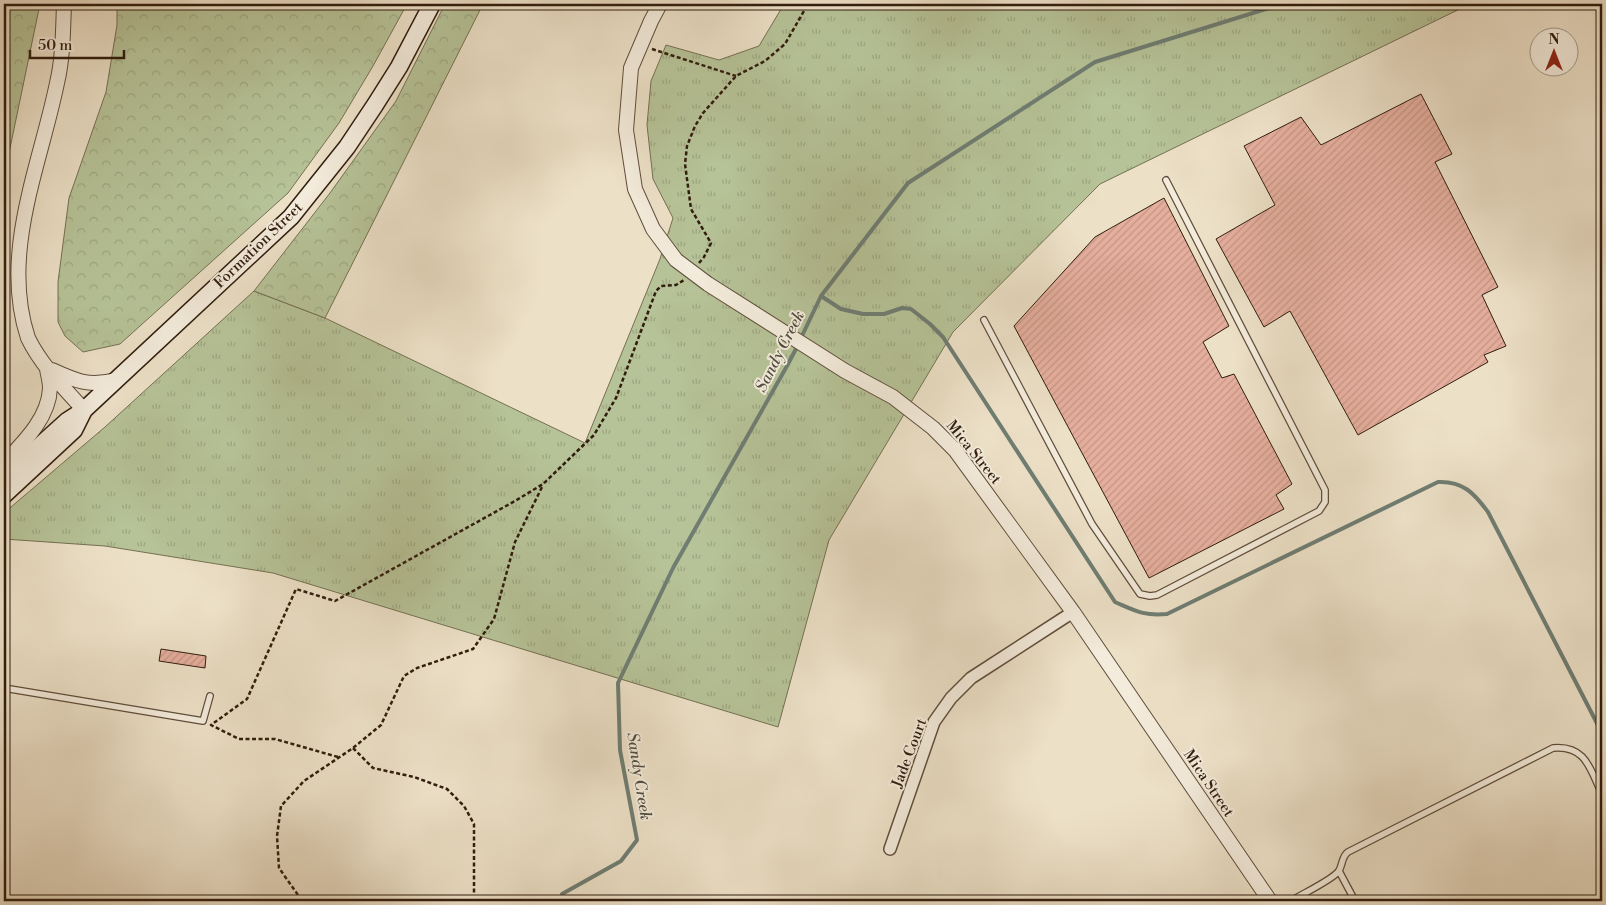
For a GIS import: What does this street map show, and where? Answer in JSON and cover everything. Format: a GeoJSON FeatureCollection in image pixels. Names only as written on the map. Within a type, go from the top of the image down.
{"type":"FeatureCollection","features":[{"type":"Feature","properties":{"kind":"main road","name":"Formation Street"},"geometry":{"type":"LineString","coordinates":[[4,478],[67,421],[84,410],[291,217],[347,147],[375,105],[399,67],[432,4]]}},
{"type":"Feature","properties":{"kind":"main road","name":"Formation Street"},"geometry":{"type":"LineString","coordinates":[[4,495],[74,430],[84,410]]}},
{"type":"Feature","properties":{"kind":"street"},"geometry":{"type":"LineString","coordinates":[[64,4],[58,81],[47,127],[17,230],[14,270],[17,301],[25,330],[34,349],[47,368],[84,410]]}},
{"type":"Feature","properties":{"kind":"street","name":"Mica Street"},"geometry":{"type":"LineString","coordinates":[[660,4],[631,68],[626,130],[635,189],[652,229],[676,260],[708,284],[845,371],[893,397],[934,428],[955,450],[1072,612],[1270,901]]}},
{"type":"Feature","properties":{"kind":"street"},"geometry":{"type":"LineString","coordinates":[[47,368],[74,380],[85,382],[100,384],[116,380]]}},
{"type":"Feature","properties":{"kind":"street"},"geometry":{"type":"LineString","coordinates":[[4,463],[25,442],[44,413],[50,396],[47,368]]}},
{"type":"Feature","properties":{"kind":"street","name":"Jade Court"},"geometry":{"type":"LineString","coordinates":[[890,849],[934,722],[952,698],[971,678],[1072,612]]}},
{"type":"Feature","properties":{"kind":"lane"},"geometry":{"type":"LineString","coordinates":[[984,320],[1092,524],[1140,594],[1157,595],[1319,511],[1325,502],[1325,490],[1166,180]]}},
{"type":"Feature","properties":{"kind":"lane"},"geometry":{"type":"LineString","coordinates":[[4,688],[203,720],[210,696]]}},
{"type":"Feature","properties":{"kind":"lane"},"geometry":{"type":"LineString","coordinates":[[1291,901],[1336,874],[1341,867],[1343,858],[1348,852],[1553,748],[1563,747],[1574,750],[1583,756],[1602,794]]}},
{"type":"Feature","properties":{"kind":"lane"},"geometry":{"type":"LineString","coordinates":[[1339,871],[1355,901]]}},
{"type":"Feature","properties":{"kind":"path"},"geometry":{"type":"LineString","coordinates":[[641,45],[736,76]]}},
{"type":"Feature","properties":{"kind":"path"},"geometry":{"type":"LineString","coordinates":[[300,901],[298,895],[279,868],[278,836],[281,806],[304,781],[353,748],[382,724],[404,676],[416,668],[473,649],[494,619],[515,542],[543,484],[515,502],[335,601],[296,589],[247,699],[211,725],[238,739],[274,739],[338,757]]}},
{"type":"Feature","properties":{"kind":"path"},"geometry":{"type":"LineString","coordinates":[[353,748],[372,768],[414,777],[447,789],[464,806],[474,824],[474,901]]}},
{"type":"Feature","properties":{"kind":"green space"},"geometry":{"type":"Polygon","coordinates":[[[4,4],[40,4],[4,177],[4,4]]]}},
{"type":"Feature","properties":{"kind":"green space"},"geometry":{"type":"Polygon","coordinates":[[[117,4],[407,4],[339,123],[288,193],[120,344],[83,352],[65,336],[58,322],[58,282],[69,198],[106,92],[117,25],[117,4]]]}},
{"type":"Feature","properties":{"kind":"green space"},"geometry":{"type":"Polygon","coordinates":[[[445,4],[483,4],[325,318],[254,291],[330,193],[396,101],[445,4]]]}},
{"type":"Feature","properties":{"kind":"green space"},"geometry":{"type":"Polygon","coordinates":[[[784,4],[1470,4],[1100,184],[953,332],[829,540],[778,727],[273,573],[105,546],[4,539],[4,513],[105,427],[254,291],[325,318],[585,443],[660,259],[673,218],[653,179],[647,125],[651,81],[666,45],[719,60],[759,46],[784,4]]]}},
{"type":"Feature","properties":{"kind":"building"},"geometry":{"type":"Polygon","coordinates":[[[1421,94],[1452,154],[1435,162],[1498,287],[1482,295],[1506,346],[1484,355],[1488,362],[1358,435],[1290,311],[1264,327],[1216,239],[1275,205],[1244,146],[1301,117],[1321,145],[1421,94]]]}},
{"type":"Feature","properties":{"kind":"building"},"geometry":{"type":"Polygon","coordinates":[[[1164,198],[1229,326],[1203,342],[1222,378],[1234,374],[1292,484],[1276,495],[1284,509],[1149,578],[1014,326],[1095,237],[1164,198]]]}},
{"type":"Feature","properties":{"kind":"building"},"geometry":{"type":"Polygon","coordinates":[[[161,649],[206,656],[205,668],[159,661],[161,649]]]}},
{"type":"Feature","properties":{"kind":"waterway","name":"Sandy Creek"},"geometry":{"type":"LineString","coordinates":[[801,338],[821,296],[908,183],[1095,62],[1282,4]]}},
{"type":"Feature","properties":{"kind":"waterway"},"geometry":{"type":"LineString","coordinates":[[821,296],[841,309],[863,314],[884,314],[902,308],[911,309],[930,324],[943,337],[1115,602],[1140,612],[1167,614],[1438,482],[1447,482],[1467,489],[1488,512],[1602,733]]}},
{"type":"Feature","properties":{"kind":"waterway","name":"Sandy Creek"},"geometry":{"type":"LineString","coordinates":[[560,901],[562,894],[621,861],[637,840],[620,750],[618,683],[673,568],[798,345]]}}]}
